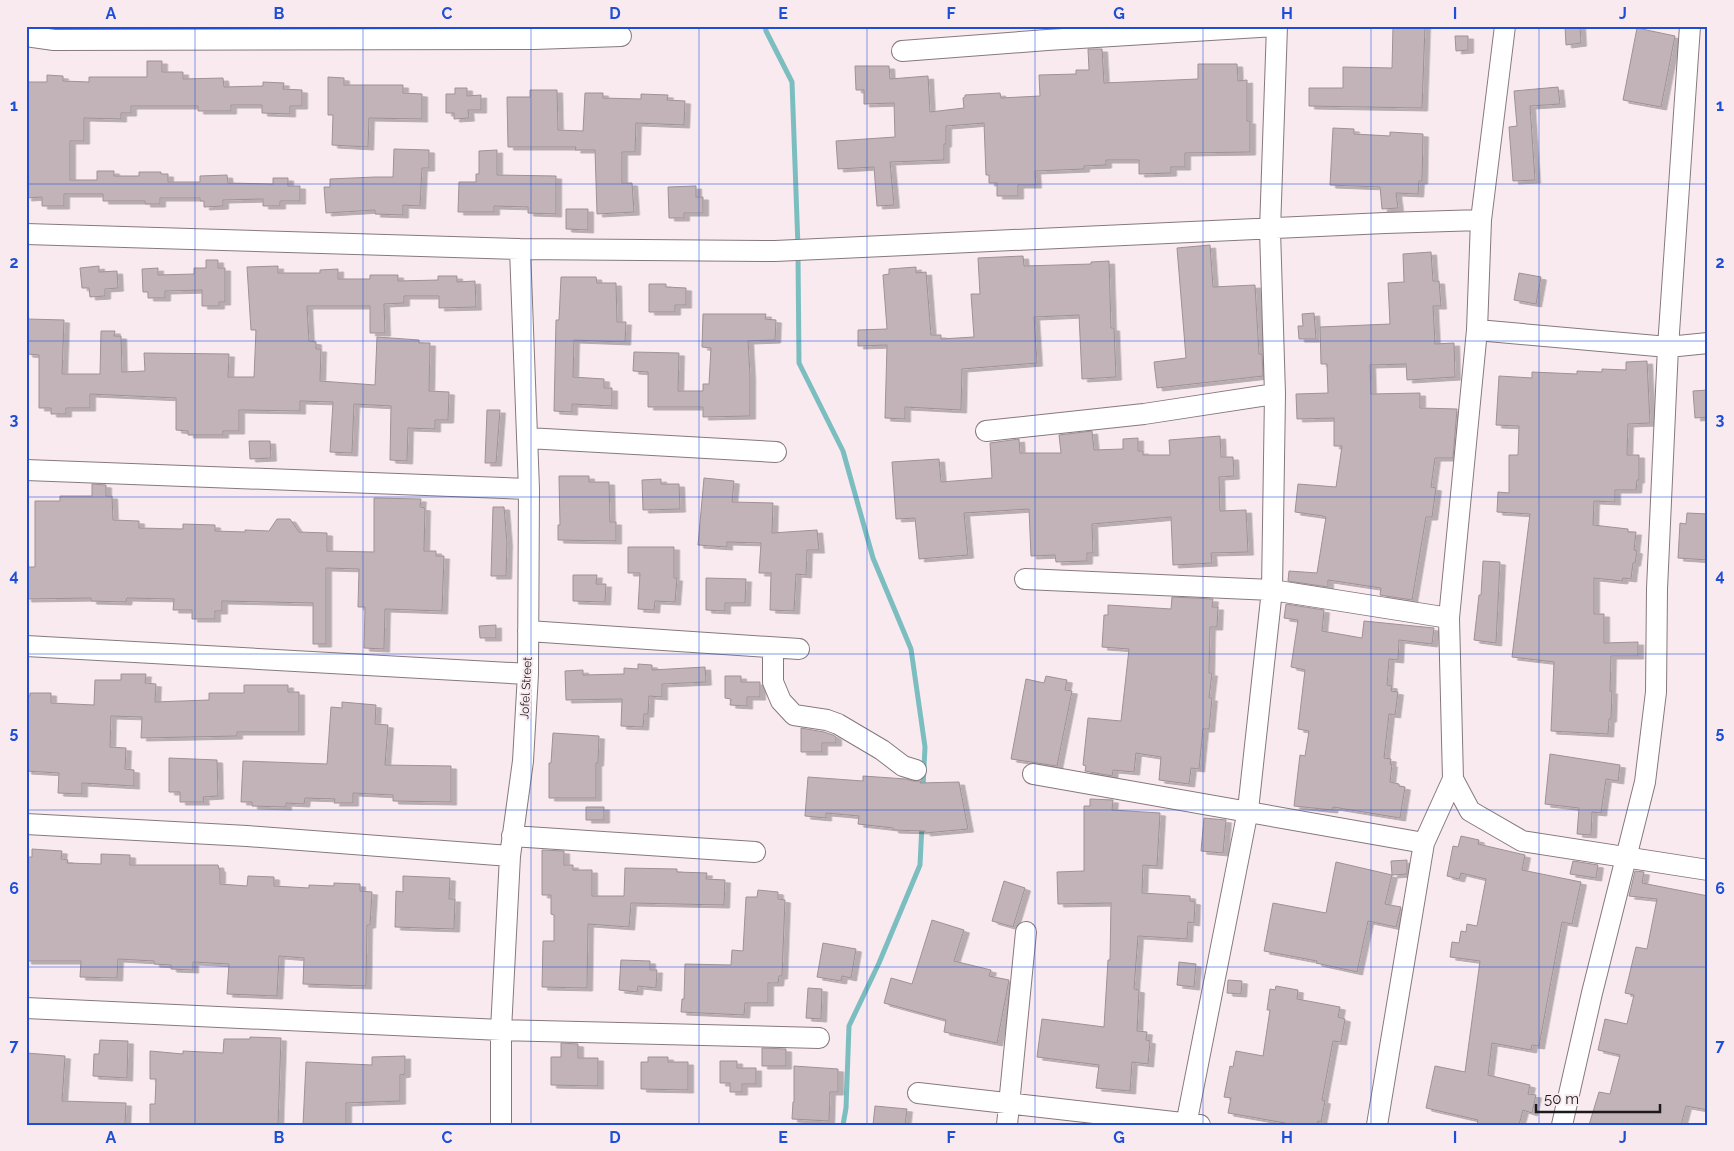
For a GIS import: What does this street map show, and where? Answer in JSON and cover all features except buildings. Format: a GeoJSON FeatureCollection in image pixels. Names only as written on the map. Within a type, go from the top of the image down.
{"type":"FeatureCollection","features":[{"type":"Feature","properties":{"kind":"street"},"geometry":{"type":"LineString","coordinates":[[902,51],[1278,26],[1270,230],[1275,394],[1272,590],[1248,810],[1191,1124],[918,1093]]}},
{"type":"Feature","properties":{"kind":"street"},"geometry":{"type":"LineString","coordinates":[[1377,1125],[1424,843],[1453,779],[1449,618],[1477,330],[1481,220],[1505,26]]}},
{"type":"Feature","properties":{"kind":"street"},"geometry":{"type":"LineString","coordinates":[[1562,1125],[1592,993],[1645,782],[1656,692],[1657,589],[1668,347],[1690,26]]}},
{"type":"Feature","properties":{"kind":"street"},"geometry":{"type":"LineString","coordinates":[[26,36],[54,33],[534,33],[621,36]]}},
{"type":"Feature","properties":{"kind":"street"},"geometry":{"type":"LineString","coordinates":[[26,234],[520,249],[775,251],[1481,220]]}},
{"type":"Feature","properties":{"kind":"street","name":"Jofel Street"},"geometry":{"type":"LineString","coordinates":[[501,1125],[501,1030],[511,846],[523,761],[528,674],[529,489],[520,249]]}},
{"type":"Feature","properties":{"kind":"street"},"geometry":{"type":"LineString","coordinates":[[1477,330],[1668,347],[1708,343]]}},
{"type":"Feature","properties":{"kind":"street"},"geometry":{"type":"LineString","coordinates":[[986,431],[1144,414],[1275,394]]}},
{"type":"Feature","properties":{"kind":"street"},"geometry":{"type":"LineString","coordinates":[[527,438],[776,452]]}},
{"type":"Feature","properties":{"kind":"street"},"geometry":{"type":"LineString","coordinates":[[26,470],[529,489]]}},
{"type":"Feature","properties":{"kind":"street"},"geometry":{"type":"LineString","coordinates":[[1025,578],[1272,590],[1449,618]]}},
{"type":"Feature","properties":{"kind":"street"},"geometry":{"type":"LineString","coordinates":[[528,631],[799,649]]}},
{"type":"Feature","properties":{"kind":"street"},"geometry":{"type":"LineString","coordinates":[[26,646],[528,674]]}},
{"type":"Feature","properties":{"kind":"street"},"geometry":{"type":"LineString","coordinates":[[773,648],[773,682],[781,702],[794,715],[827,720],[838,724],[882,750],[903,766],[916,770]]}},
{"type":"Feature","properties":{"kind":"street"},"geometry":{"type":"LineString","coordinates":[[1033,774],[1248,810],[1424,843]]}},
{"type":"Feature","properties":{"kind":"street"},"geometry":{"type":"LineString","coordinates":[[1453,779],[1470,811],[1522,841],[1708,870]]}},
{"type":"Feature","properties":{"kind":"street"},"geometry":{"type":"LineString","coordinates":[[26,824],[247,836],[511,846],[756,852]]}},
{"type":"Feature","properties":{"kind":"street"},"geometry":{"type":"LineString","coordinates":[[1007,1125],[1026,932]]}},
{"type":"Feature","properties":{"kind":"street"},"geometry":{"type":"LineString","coordinates":[[26,1008],[501,1030],[819,1038]]}},
{"type":"Feature","properties":{"kind":"waterway"},"geometry":{"type":"LineString","coordinates":[[765,26],[792,82],[798,247]]}},
{"type":"Feature","properties":{"kind":"waterway"},"geometry":{"type":"LineString","coordinates":[[798,255],[799,363],[843,451],[873,558],[911,649],[925,747],[923,788]]}},
{"type":"Feature","properties":{"kind":"waterway"},"geometry":{"type":"LineString","coordinates":[[843,1125],[846,1108],[849,1026],[879,963],[920,865],[922,824]]}}]}
